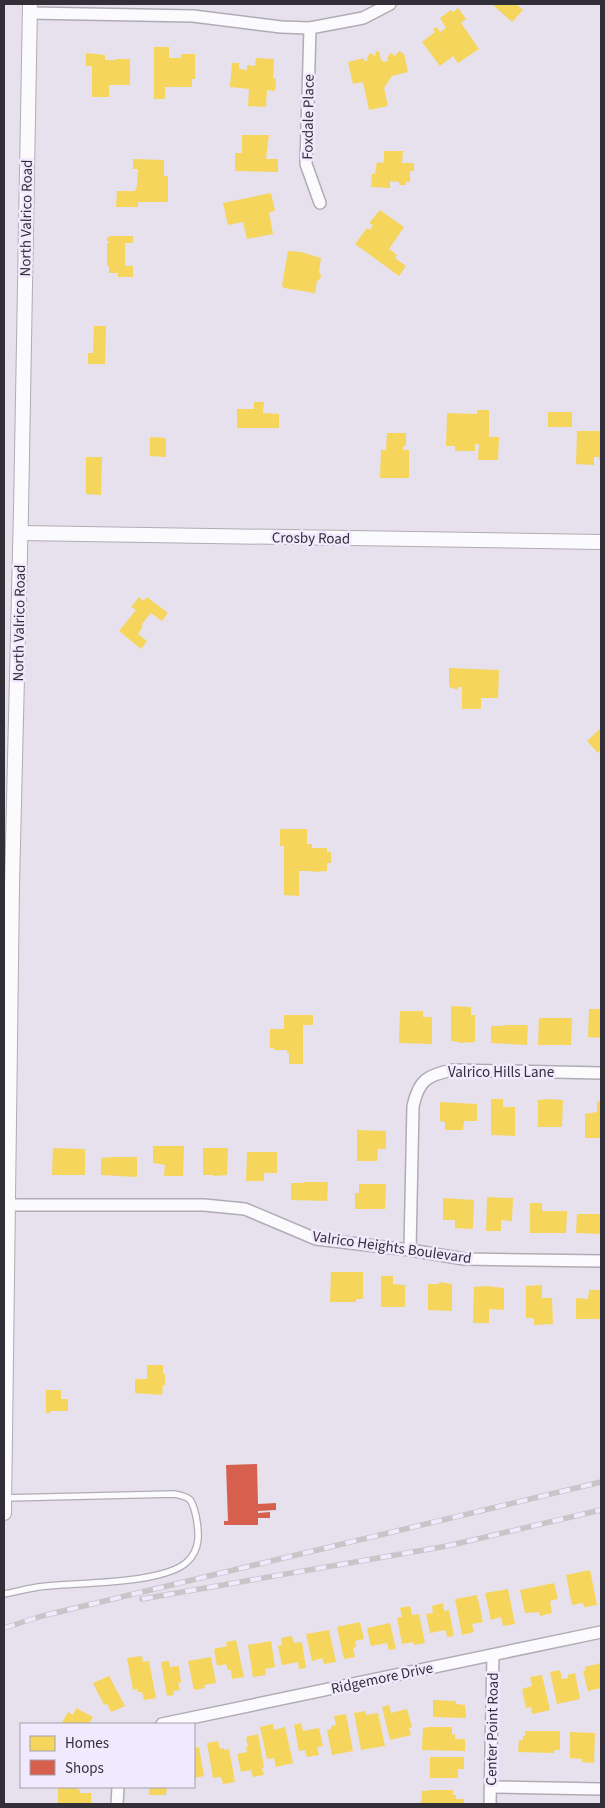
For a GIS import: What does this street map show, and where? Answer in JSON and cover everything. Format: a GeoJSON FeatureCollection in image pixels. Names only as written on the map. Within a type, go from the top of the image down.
{"type":"FeatureCollection","features":[{"type":"Feature","properties":{"kind":"street"},"geometry":{"type":"LineString","coordinates":[[30,8],[193,16],[281,27],[310,28],[363,18],[390,4]]}},
{"type":"Feature","properties":{"kind":"street","name":"North Valrico Road"},"geometry":{"type":"LineString","coordinates":[[4,1513],[8,1204],[8,885],[21,533],[30,8]]}},
{"type":"Feature","properties":{"kind":"street","name":"Foxdale Place"},"geometry":{"type":"LineString","coordinates":[[310,28],[306,164],[320,203]]}},
{"type":"Feature","properties":{"kind":"street","name":"Crosby Road"},"geometry":{"type":"LineString","coordinates":[[21,533],[601,542]]}},
{"type":"Feature","properties":{"kind":"street","name":"Valrico Hills Lane"},"geometry":{"type":"LineString","coordinates":[[410,1250],[413,1106],[416,1093],[422,1082],[436,1073],[452,1070],[601,1073]]}},
{"type":"Feature","properties":{"kind":"street","name":"Valrico Heights Boulevard"},"geometry":{"type":"LineString","coordinates":[[8,1204],[204,1205],[245,1209],[316,1239],[410,1250],[464,1259],[601,1261]]}},
{"type":"Feature","properties":{"kind":"street","name":"Ridgemore Drive"},"geometry":{"type":"LineString","coordinates":[[167,1723],[601,1632]]}},
{"type":"Feature","properties":{"kind":"street","name":"Center Point Road"},"geometry":{"type":"LineString","coordinates":[[490,1804],[493,1655]]}},
{"type":"Feature","properties":{"kind":"street"},"geometry":{"type":"LineString","coordinates":[[491,1786],[601,1789]]}},
{"type":"Feature","properties":{"kind":"street"},"geometry":{"type":"LineString","coordinates":[[117,1804],[118,1788]]}},
{"type":"Feature","properties":{"kind":"lane"},"geometry":{"type":"LineString","coordinates":[[4,1498],[187,1496],[193,1503],[198,1528],[198,1548],[187,1562],[171,1572],[146,1577],[38,1587],[4,1594]]}},
{"type":"Feature","properties":{"kind":"building: Homes"},"geometry":{"type":"Polygon","coordinates":[[[492,4],[516,4],[523,10],[512,22],[492,4]]]}},
{"type":"Feature","properties":{"kind":"building: Homes"},"geometry":{"type":"Polygon","coordinates":[[[458,8],[466,19],[461,23],[479,49],[458,63],[453,56],[440,66],[422,42],[435,32],[433,29],[437,27],[440,32],[446,28],[440,18],[451,10],[453,12],[458,8]]]}},
{"type":"Feature","properties":{"kind":"building: Homes"},"geometry":{"type":"Polygon","coordinates":[[[154,47],[169,47],[169,58],[181,58],[181,54],[195,54],[195,79],[192,79],[192,87],[165,87],[165,99],[154,99],[154,47]]]}},
{"type":"Feature","properties":{"kind":"building: Homes"},"geometry":{"type":"Polygon","coordinates":[[[379,51],[381,60],[384,62],[388,61],[387,58],[390,53],[395,56],[399,51],[404,54],[408,72],[392,76],[384,88],[388,106],[369,110],[363,82],[353,84],[348,62],[364,58],[364,61],[368,60],[367,58],[370,53],[376,56],[375,52],[379,51]]]}},
{"type":"Feature","properties":{"kind":"building: Homes"},"geometry":{"type":"Polygon","coordinates":[[[86,53],[105,55],[105,60],[130,59],[130,85],[109,85],[109,97],[92,97],[92,66],[86,66],[86,53]]]}},
{"type":"Feature","properties":{"kind":"building: Homes"},"geometry":{"type":"Polygon","coordinates":[[[256,58],[274,59],[273,78],[276,79],[275,91],[267,90],[266,107],[248,106],[249,89],[230,87],[232,63],[239,63],[239,69],[247,70],[247,65],[255,66],[256,58]]]}},
{"type":"Feature","properties":{"kind":"building: Homes"},"geometry":{"type":"Polygon","coordinates":[[[242,135],[269,135],[266,159],[278,159],[278,172],[235,171],[235,153],[242,153],[242,135]]]}},
{"type":"Feature","properties":{"kind":"building: Homes"},"geometry":{"type":"Polygon","coordinates":[[[384,151],[403,151],[402,163],[414,163],[414,171],[410,171],[410,182],[406,182],[406,185],[399,185],[399,182],[390,181],[390,188],[371,187],[372,174],[375,174],[377,162],[384,163],[384,151]]]}},
{"type":"Feature","properties":{"kind":"building: Homes"},"geometry":{"type":"Polygon","coordinates":[[[133,159],[164,160],[164,176],[168,176],[168,202],[138,202],[138,207],[116,207],[117,191],[135,191],[137,187],[138,169],[133,169],[133,159]]]}},
{"type":"Feature","properties":{"kind":"building: Homes"},"geometry":{"type":"Polygon","coordinates":[[[271,193],[275,211],[269,212],[273,234],[247,239],[243,222],[228,225],[223,203],[271,193]]]}},
{"type":"Feature","properties":{"kind":"building: Homes"},"geometry":{"type":"Polygon","coordinates":[[[380,210],[404,227],[389,249],[397,255],[395,258],[406,266],[399,276],[355,244],[367,228],[370,230],[373,225],[369,223],[380,210]]]}},
{"type":"Feature","properties":{"kind":"building: Homes"},"geometry":{"type":"Polygon","coordinates":[[[110,236],[133,236],[133,243],[125,243],[125,266],[133,266],[133,277],[118,277],[118,273],[109,273],[109,266],[107,266],[107,243],[110,243],[107,241],[107,238],[110,236]]]}},
{"type":"Feature","properties":{"kind":"building: Homes"},"geometry":{"type":"Polygon","coordinates":[[[288,251],[301,252],[321,258],[319,272],[321,275],[317,281],[315,293],[284,288],[282,285],[288,251]]]}},
{"type":"Feature","properties":{"kind":"building: Homes"},"geometry":{"type":"Polygon","coordinates":[[[94,326],[106,326],[105,364],[88,364],[88,353],[93,353],[94,326]]]}},
{"type":"Feature","properties":{"kind":"building: Homes"},"geometry":{"type":"Polygon","coordinates":[[[254,402],[264,402],[263,413],[279,414],[279,428],[237,428],[237,409],[254,409],[254,402]]]}},
{"type":"Feature","properties":{"kind":"building: Homes"},"geometry":{"type":"Polygon","coordinates":[[[477,410],[489,410],[489,437],[499,437],[498,460],[478,460],[479,444],[475,444],[475,451],[455,451],[455,446],[446,446],[447,413],[477,414],[477,410]]]}},
{"type":"Feature","properties":{"kind":"building: Homes"},"geometry":{"type":"Polygon","coordinates":[[[548,412],[572,412],[572,427],[548,427],[548,412]]]}},
{"type":"Feature","properties":{"kind":"building: Homes"},"geometry":{"type":"Polygon","coordinates":[[[577,431],[601,431],[601,460],[599,460],[599,457],[594,457],[594,465],[576,464],[577,431]]]}},
{"type":"Feature","properties":{"kind":"building: Homes"},"geometry":{"type":"Polygon","coordinates":[[[387,433],[406,433],[406,446],[403,446],[403,450],[409,450],[409,478],[380,478],[381,450],[386,450],[387,433]]]}},
{"type":"Feature","properties":{"kind":"building: Homes"},"geometry":{"type":"Polygon","coordinates":[[[150,437],[166,438],[166,457],[150,456],[150,437]]]}},
{"type":"Feature","properties":{"kind":"building: Homes"},"geometry":{"type":"Polygon","coordinates":[[[86,457],[102,457],[101,495],[86,494],[86,457]]]}},
{"type":"Feature","properties":{"kind":"building: Homes"},"geometry":{"type":"Polygon","coordinates":[[[139,597],[143,601],[147,597],[168,613],[162,621],[151,613],[141,625],[143,626],[138,634],[147,641],[141,649],[119,631],[136,610],[131,607],[139,597]]]}},
{"type":"Feature","properties":{"kind":"building: Homes"},"geometry":{"type":"Polygon","coordinates":[[[449,668],[499,670],[498,698],[481,698],[481,709],[462,709],[462,687],[458,687],[458,690],[449,687],[449,668]]]}},
{"type":"Feature","properties":{"kind":"building: Homes"},"geometry":{"type":"Polygon","coordinates":[[[601,728],[601,749],[598,753],[587,741],[601,728]]]}},
{"type":"Feature","properties":{"kind":"building: Homes"},"geometry":{"type":"Polygon","coordinates":[[[280,829],[307,829],[307,844],[312,844],[312,848],[327,848],[327,852],[331,852],[331,863],[327,863],[327,871],[299,871],[299,896],[284,895],[284,846],[280,846],[280,829]]]}},
{"type":"Feature","properties":{"kind":"building: Homes"},"geometry":{"type":"Polygon","coordinates":[[[451,1006],[471,1007],[471,1015],[475,1015],[475,1042],[459,1043],[451,1041],[451,1006]]]}},
{"type":"Feature","properties":{"kind":"building: Homes"},"geometry":{"type":"Polygon","coordinates":[[[589,1009],[601,1009],[601,1038],[588,1037],[589,1009]]]}},
{"type":"Feature","properties":{"kind":"building: Homes"},"geometry":{"type":"Polygon","coordinates":[[[400,1011],[423,1011],[423,1017],[432,1017],[432,1044],[399,1043],[400,1011]]]}},
{"type":"Feature","properties":{"kind":"building: Homes"},"geometry":{"type":"Polygon","coordinates":[[[284,1015],[313,1015],[313,1025],[303,1025],[303,1064],[289,1064],[289,1053],[287,1053],[287,1050],[274,1050],[274,1048],[270,1048],[270,1029],[284,1029],[284,1015]]]}},
{"type":"Feature","properties":{"kind":"building: Homes"},"geometry":{"type":"Polygon","coordinates":[[[539,1018],[572,1018],[571,1045],[538,1045],[539,1018]]]}},
{"type":"Feature","properties":{"kind":"building: Homes"},"geometry":{"type":"Polygon","coordinates":[[[528,1025],[527,1045],[491,1043],[491,1026],[528,1025]]]}},
{"type":"Feature","properties":{"kind":"building: Homes"},"geometry":{"type":"Polygon","coordinates":[[[491,1099],[503,1099],[503,1107],[515,1107],[515,1136],[491,1135],[491,1099]]]}},
{"type":"Feature","properties":{"kind":"building: Homes"},"geometry":{"type":"Polygon","coordinates":[[[538,1100],[563,1100],[562,1127],[538,1127],[538,1100]]]}},
{"type":"Feature","properties":{"kind":"building: Homes"},"geometry":{"type":"Polygon","coordinates":[[[597,1101],[601,1102],[601,1138],[585,1138],[585,1114],[597,1112],[597,1101]]]}},
{"type":"Feature","properties":{"kind":"building: Homes"},"geometry":{"type":"Polygon","coordinates":[[[440,1102],[477,1104],[477,1121],[464,1121],[463,1130],[445,1130],[445,1122],[440,1121],[440,1102]]]}},
{"type":"Feature","properties":{"kind":"building: Homes"},"geometry":{"type":"Polygon","coordinates":[[[357,1130],[386,1131],[386,1149],[378,1149],[377,1161],[357,1161],[357,1130]]]}},
{"type":"Feature","properties":{"kind":"building: Homes"},"geometry":{"type":"Polygon","coordinates":[[[153,1146],[184,1146],[183,1176],[164,1176],[165,1165],[153,1163],[153,1146]]]}},
{"type":"Feature","properties":{"kind":"building: Homes"},"geometry":{"type":"Polygon","coordinates":[[[53,1148],[85,1149],[85,1175],[52,1175],[53,1148]]]}},
{"type":"Feature","properties":{"kind":"building: Homes"},"geometry":{"type":"Polygon","coordinates":[[[203,1148],[228,1148],[227,1175],[203,1175],[203,1148]]]}},
{"type":"Feature","properties":{"kind":"building: Homes"},"geometry":{"type":"Polygon","coordinates":[[[247,1152],[277,1152],[277,1173],[264,1173],[264,1181],[246,1181],[247,1152]]]}},
{"type":"Feature","properties":{"kind":"building: Homes"},"geometry":{"type":"Polygon","coordinates":[[[137,1157],[137,1177],[101,1175],[101,1158],[137,1157]]]}},
{"type":"Feature","properties":{"kind":"building: Homes"},"geometry":{"type":"Polygon","coordinates":[[[328,1182],[327,1201],[291,1200],[291,1183],[328,1182]]]}},
{"type":"Feature","properties":{"kind":"building: Homes"},"geometry":{"type":"Polygon","coordinates":[[[359,1184],[386,1184],[385,1209],[355,1209],[355,1193],[359,1193],[359,1184]]]}},
{"type":"Feature","properties":{"kind":"building: Homes"},"geometry":{"type":"Polygon","coordinates":[[[487,1197],[513,1198],[512,1221],[501,1220],[501,1231],[486,1231],[487,1197]]]}},
{"type":"Feature","properties":{"kind":"building: Homes"},"geometry":{"type":"Polygon","coordinates":[[[443,1198],[474,1200],[473,1229],[455,1228],[455,1220],[443,1220],[443,1198]]]}},
{"type":"Feature","properties":{"kind":"building: Homes"},"geometry":{"type":"Polygon","coordinates":[[[530,1203],[542,1203],[542,1211],[567,1211],[566,1233],[530,1233],[530,1203]]]}},
{"type":"Feature","properties":{"kind":"building: Homes"},"geometry":{"type":"Polygon","coordinates":[[[577,1214],[601,1214],[601,1234],[576,1233],[577,1214]]]}},
{"type":"Feature","properties":{"kind":"building: Homes"},"geometry":{"type":"Polygon","coordinates":[[[331,1272],[363,1272],[363,1299],[356,1299],[356,1302],[330,1302],[331,1272]]]}},
{"type":"Feature","properties":{"kind":"building: Homes"},"geometry":{"type":"Polygon","coordinates":[[[381,1276],[393,1276],[393,1284],[405,1285],[405,1307],[381,1307],[381,1276]]]}},
{"type":"Feature","properties":{"kind":"building: Homes"},"geometry":{"type":"Polygon","coordinates":[[[439,1282],[452,1284],[452,1311],[428,1310],[428,1284],[439,1284],[439,1282]]]}},
{"type":"Feature","properties":{"kind":"building: Homes"},"geometry":{"type":"Polygon","coordinates":[[[542,1285],[542,1298],[552,1298],[553,1324],[534,1325],[534,1318],[526,1318],[526,1286],[542,1285]]]}},
{"type":"Feature","properties":{"kind":"building: Homes"},"geometry":{"type":"Polygon","coordinates":[[[474,1287],[504,1288],[504,1310],[489,1309],[489,1323],[473,1323],[474,1287]]]}},
{"type":"Feature","properties":{"kind":"building: Homes"},"geometry":{"type":"Polygon","coordinates":[[[589,1290],[601,1290],[601,1319],[576,1319],[576,1298],[588,1299],[589,1290]]]}},
{"type":"Feature","properties":{"kind":"building: Homes"},"geometry":{"type":"Polygon","coordinates":[[[147,1365],[163,1365],[165,1385],[163,1385],[162,1395],[135,1393],[135,1379],[147,1379],[147,1365]]]}},
{"type":"Feature","properties":{"kind":"building: Homes"},"geometry":{"type":"Polygon","coordinates":[[[46,1390],[61,1390],[61,1399],[68,1399],[68,1411],[50,1411],[50,1413],[46,1413],[46,1390]]]}},
{"type":"Feature","properties":{"kind":"building: Homes"},"geometry":{"type":"Polygon","coordinates":[[[590,1570],[597,1605],[584,1607],[583,1603],[572,1605],[566,1575],[590,1570]]]}},
{"type":"Feature","properties":{"kind":"building: Homes"},"geometry":{"type":"Polygon","coordinates":[[[554,1583],[558,1599],[550,1601],[552,1613],[540,1616],[539,1612],[525,1613],[520,1590],[554,1583]]]}},
{"type":"Feature","properties":{"kind":"building: Homes"},"geometry":{"type":"Polygon","coordinates":[[[508,1589],[515,1624],[503,1626],[501,1617],[491,1620],[485,1593],[508,1589]]]}},
{"type":"Feature","properties":{"kind":"building: Homes"},"geometry":{"type":"Polygon","coordinates":[[[477,1595],[483,1622],[472,1624],[474,1632],[462,1635],[455,1599],[477,1595]]]}},
{"type":"Feature","properties":{"kind":"building: Homes"},"geometry":{"type":"Polygon","coordinates":[[[443,1603],[444,1611],[449,1610],[454,1636],[447,1637],[446,1630],[430,1633],[426,1614],[433,1613],[432,1606],[443,1603]]]}},
{"type":"Feature","properties":{"kind":"building: Homes"},"geometry":{"type":"Polygon","coordinates":[[[410,1606],[412,1615],[419,1614],[425,1643],[414,1645],[413,1642],[402,1644],[397,1618],[402,1617],[400,1608],[410,1606]]]}},
{"type":"Feature","properties":{"kind":"building: Homes"},"geometry":{"type":"Polygon","coordinates":[[[360,1622],[364,1639],[355,1641],[356,1647],[353,1648],[355,1657],[344,1659],[337,1627],[360,1622]]]}},
{"type":"Feature","properties":{"kind":"building: Homes"},"geometry":{"type":"Polygon","coordinates":[[[390,1623],[396,1649],[389,1650],[387,1643],[371,1646],[367,1628],[390,1623]]]}},
{"type":"Feature","properties":{"kind":"building: Homes"},"geometry":{"type":"Polygon","coordinates":[[[329,1630],[336,1662],[324,1664],[322,1658],[312,1661],[306,1634],[329,1630]]]}},
{"type":"Feature","properties":{"kind":"building: Homes"},"geometry":{"type":"Polygon","coordinates":[[[292,1636],[294,1643],[302,1642],[306,1668],[299,1669],[298,1662],[282,1665],[278,1646],[282,1645],[281,1638],[292,1636]]]}},
{"type":"Feature","properties":{"kind":"building: Homes"},"geometry":{"type":"Polygon","coordinates":[[[236,1640],[244,1677],[232,1679],[231,1670],[228,1670],[226,1664],[217,1666],[214,1649],[227,1646],[226,1642],[236,1640]]]}},
{"type":"Feature","properties":{"kind":"building: Homes"},"geometry":{"type":"Polygon","coordinates":[[[271,1641],[275,1667],[265,1669],[266,1675],[253,1677],[248,1645],[271,1641]]]}},
{"type":"Feature","properties":{"kind":"building: Homes"},"geometry":{"type":"Polygon","coordinates":[[[142,1656],[143,1662],[149,1661],[156,1698],[144,1700],[142,1692],[138,1692],[138,1689],[133,1690],[127,1658],[142,1656]]]}},
{"type":"Feature","properties":{"kind":"building: Homes"},"geometry":{"type":"Polygon","coordinates":[[[211,1657],[216,1683],[204,1685],[205,1688],[194,1690],[188,1661],[211,1657]]]}},
{"type":"Feature","properties":{"kind":"building: Homes"},"geometry":{"type":"Polygon","coordinates":[[[169,1661],[170,1667],[179,1666],[181,1682],[178,1683],[180,1690],[173,1691],[174,1695],[167,1696],[161,1662],[169,1661]]]}},
{"type":"Feature","properties":{"kind":"building: Homes"},"geometry":{"type":"Polygon","coordinates":[[[601,1663],[601,1688],[588,1691],[583,1671],[586,1670],[585,1667],[601,1663]]]}},
{"type":"Feature","properties":{"kind":"building: Homes"},"geometry":{"type":"Polygon","coordinates":[[[560,1670],[562,1679],[568,1678],[568,1675],[575,1673],[580,1699],[557,1704],[550,1672],[560,1670]]]}},
{"type":"Feature","properties":{"kind":"building: Homes"},"geometry":{"type":"Polygon","coordinates":[[[542,1675],[550,1710],[532,1714],[531,1707],[526,1708],[522,1689],[532,1686],[530,1677],[542,1675]]]}},
{"type":"Feature","properties":{"kind":"building: Homes"},"geometry":{"type":"Polygon","coordinates":[[[109,1676],[125,1706],[111,1712],[107,1704],[104,1705],[93,1683],[109,1676]]]}},
{"type":"Feature","properties":{"kind":"building: Homes"},"geometry":{"type":"Polygon","coordinates":[[[433,1700],[456,1701],[456,1704],[465,1705],[466,1718],[433,1717],[433,1700]]]}},
{"type":"Feature","properties":{"kind":"building: Homes"},"geometry":{"type":"Polygon","coordinates":[[[389,1705],[391,1713],[407,1709],[412,1727],[409,1728],[411,1735],[390,1740],[382,1707],[389,1705]]]}},
{"type":"Feature","properties":{"kind":"building: Homes"},"geometry":{"type":"Polygon","coordinates":[[[76,1708],[93,1717],[90,1723],[62,1723],[68,1712],[73,1715],[76,1708]]]}},
{"type":"Feature","properties":{"kind":"building: Homes"},"geometry":{"type":"Polygon","coordinates":[[[365,1711],[366,1715],[378,1713],[385,1746],[361,1750],[354,1713],[365,1711]]]}},
{"type":"Feature","properties":{"kind":"building: Homes"},"geometry":{"type":"Polygon","coordinates":[[[346,1714],[353,1751],[332,1755],[327,1730],[331,1729],[331,1726],[336,1725],[334,1716],[346,1714]]]}},
{"type":"Feature","properties":{"kind":"building: Homes"},"geometry":{"type":"Polygon","coordinates":[[[301,1723],[303,1731],[319,1728],[323,1746],[317,1747],[319,1755],[307,1757],[305,1750],[299,1751],[294,1725],[301,1723]]]}},
{"type":"Feature","properties":{"kind":"building: Homes"},"geometry":{"type":"Polygon","coordinates":[[[273,1724],[274,1730],[285,1727],[293,1763],[276,1767],[274,1758],[267,1759],[260,1727],[273,1724]]]}},
{"type":"Feature","properties":{"kind":"building: Homes"},"geometry":{"type":"Polygon","coordinates":[[[452,1727],[452,1735],[455,1734],[455,1739],[465,1739],[465,1751],[422,1750],[423,1728],[452,1727]]]}},
{"type":"Feature","properties":{"kind":"building: Homes"},"geometry":{"type":"Polygon","coordinates":[[[525,1731],[560,1731],[560,1750],[554,1750],[554,1753],[518,1752],[519,1740],[523,1740],[525,1731]]]}},
{"type":"Feature","properties":{"kind":"building: Homes"},"geometry":{"type":"Polygon","coordinates":[[[570,1732],[595,1733],[594,1763],[570,1758],[570,1732]]]}},
{"type":"Feature","properties":{"kind":"building: Homes"},"geometry":{"type":"Polygon","coordinates":[[[258,1734],[264,1775],[253,1777],[251,1770],[241,1772],[237,1754],[247,1752],[246,1737],[258,1734]]]}},
{"type":"Feature","properties":{"kind":"building: Homes"},"geometry":{"type":"Polygon","coordinates":[[[218,1741],[220,1749],[229,1749],[235,1782],[223,1784],[221,1777],[213,1778],[207,1743],[218,1741]]]}},
{"type":"Feature","properties":{"kind":"building: Homes"},"geometry":{"type":"Polygon","coordinates":[[[199,1747],[204,1776],[195,1778],[195,1748],[199,1747]]]}},
{"type":"Feature","properties":{"kind":"building: Homes"},"geometry":{"type":"Polygon","coordinates":[[[430,1757],[464,1757],[464,1769],[458,1769],[458,1778],[430,1778],[430,1757]]]}},
{"type":"Feature","properties":{"kind":"building: Homes"},"geometry":{"type":"Polygon","coordinates":[[[58,1788],[78,1788],[80,1793],[91,1793],[91,1804],[58,1804],[58,1788]]]}},
{"type":"Feature","properties":{"kind":"building: Homes"},"geometry":{"type":"Polygon","coordinates":[[[149,1788],[167,1788],[166,1795],[149,1795],[149,1788]]]}},
{"type":"Feature","properties":{"kind":"building: Homes"},"geometry":{"type":"Polygon","coordinates":[[[453,1790],[453,1795],[456,1795],[456,1799],[464,1799],[464,1804],[421,1804],[422,1791],[453,1790]]]}},
{"type":"Feature","properties":{"kind":"building: Shops"},"geometry":{"type":"Polygon","coordinates":[[[257,1464],[258,1504],[276,1503],[276,1510],[258,1511],[258,1513],[270,1512],[270,1518],[258,1518],[258,1525],[224,1525],[224,1521],[228,1521],[226,1465],[257,1464]]]}},
{"type":"Feature","properties":{"kind":"railway"},"geometry":{"type":"LineString","coordinates":[[4,1628],[42,1616],[601,1482]]}},
{"type":"Feature","properties":{"kind":"railway"},"geometry":{"type":"LineString","coordinates":[[142,1599],[447,1546],[601,1510]]}}]}
